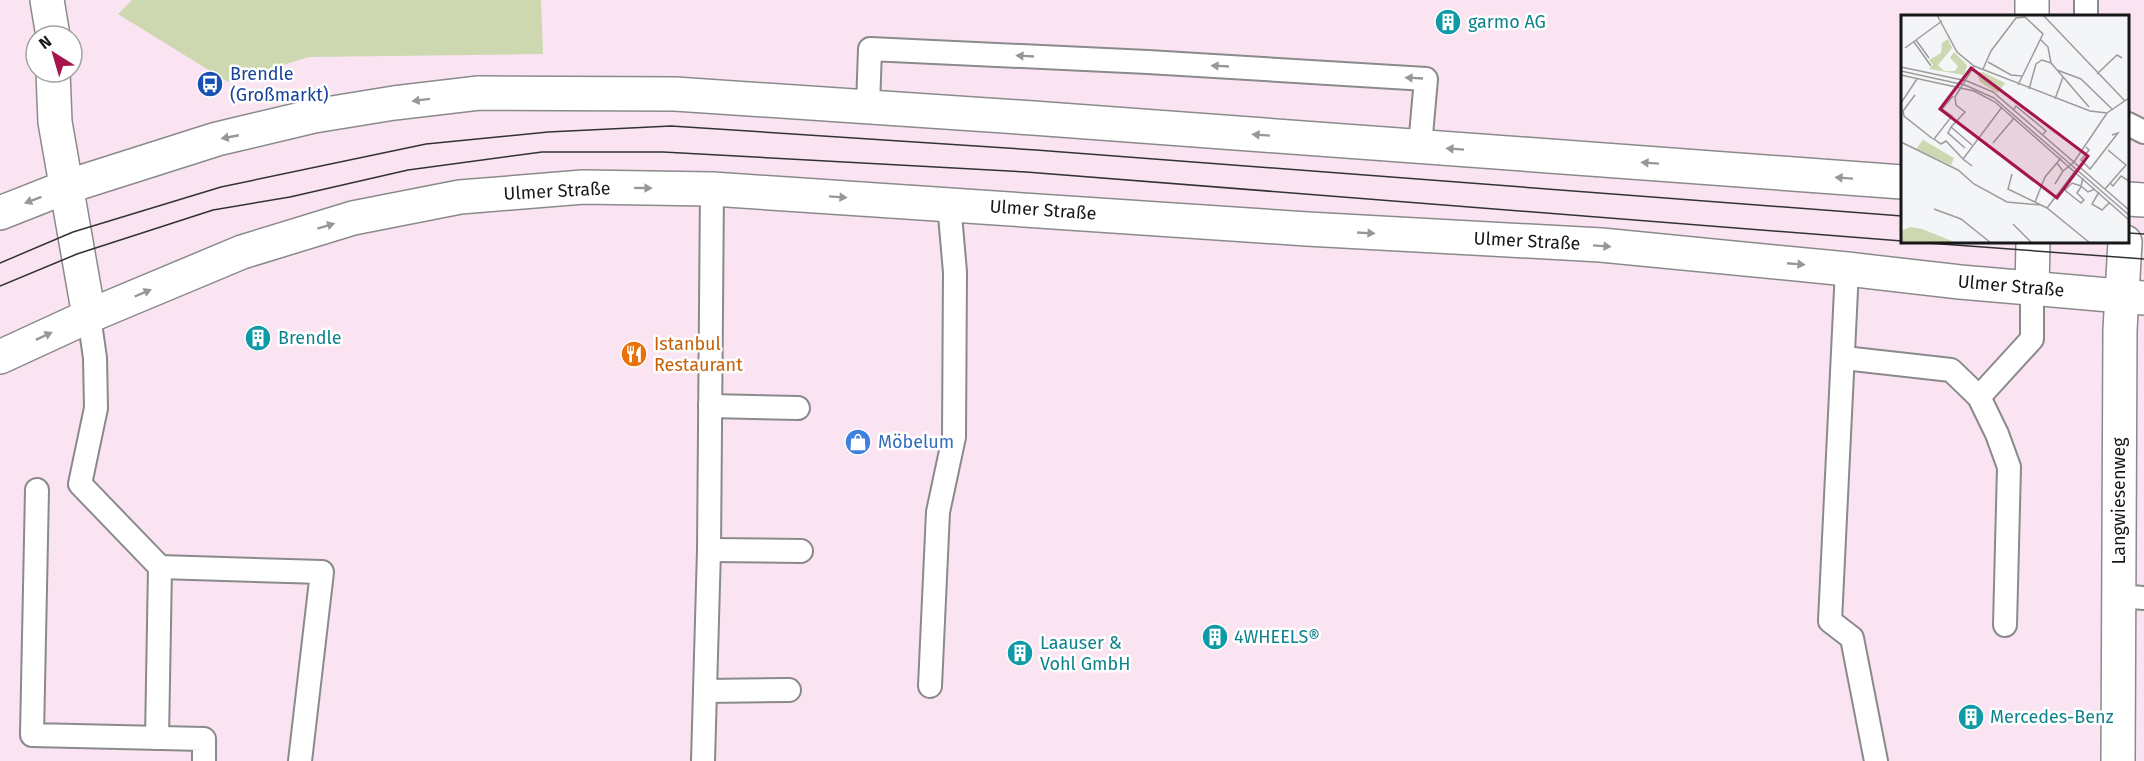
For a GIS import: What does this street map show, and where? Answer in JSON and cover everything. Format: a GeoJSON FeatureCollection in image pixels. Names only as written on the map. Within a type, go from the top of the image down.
{"type":"FeatureCollection","features":[{"type":"Feature","properties":{"kind":"street"},"geometry":{"type":"LineString","coordinates":[[47,0],[51,24]]}},
{"type":"Feature","properties":{"kind":"street"},"geometry":{"type":"LineString","coordinates":[[53,84],[55,122],[89,316]]}},
{"type":"Feature","properties":{"kind":"street"},"geometry":{"type":"LineString","coordinates":[[0,213],[66,188],[182,150],[314,116],[394,103],[479,93],[675,94],[868,106],[1901,182]]}},
{"type":"Feature","properties":{"kind":"street","name":"Ulmer Straße"},"geometry":{"type":"LineString","coordinates":[[0,357],[89,316],[242,252],[353,218],[460,197],[584,187],[712,189],[1319,230],[1601,245],[1847,268],[2032,289],[2133,297]]}},
{"type":"Feature","properties":{"kind":"street"},"geometry":{"type":"LineString","coordinates":[[2129,199],[2144,200]]}},
{"type":"Feature","properties":{"kind":"street"},"geometry":{"type":"LineString","coordinates":[[2032,289],[2033,243]]}},
{"type":"Feature","properties":{"kind":"street","name":"Langwiesenweg"},"geometry":{"type":"LineString","coordinates":[[2118,761],[2131,597],[2120,330],[2133,297],[2125,243]]}},
{"type":"Feature","properties":{"kind":"lane"},"geometry":{"type":"LineString","coordinates":[[868,106],[870,49],[1148,62],[1426,79],[1420,146]]}},
{"type":"Feature","properties":{"kind":"lane"},"geometry":{"type":"LineString","coordinates":[[2129,125],[2144,132]]}},
{"type":"Feature","properties":{"kind":"lane"},"geometry":{"type":"LineString","coordinates":[[703,761],[709,550],[712,189]]}},
{"type":"Feature","properties":{"kind":"lane"},"geometry":{"type":"LineString","coordinates":[[930,686],[938,512],[954,437],[955,272],[949,204]]}},
{"type":"Feature","properties":{"kind":"lane"},"geometry":{"type":"LineString","coordinates":[[1847,268],[1830,621],[1852,638],[1876,761]]}},
{"type":"Feature","properties":{"kind":"lane"},"geometry":{"type":"LineString","coordinates":[[1979,397],[2032,339],[2032,289]]}},
{"type":"Feature","properties":{"kind":"lane"},"geometry":{"type":"LineString","coordinates":[[89,316],[95,358],[96,408],[80,484],[160,567],[322,572],[300,761]]}},
{"type":"Feature","properties":{"kind":"lane"},"geometry":{"type":"LineString","coordinates":[[1844,358],[1951,370],[1979,397],[1997,434],[2009,467],[2005,625]]}},
{"type":"Feature","properties":{"kind":"lane"},"geometry":{"type":"LineString","coordinates":[[710,406],[798,408]]}},
{"type":"Feature","properties":{"kind":"lane"},"geometry":{"type":"LineString","coordinates":[[37,490],[32,735],[204,739],[204,761]]}},
{"type":"Feature","properties":{"kind":"lane"},"geometry":{"type":"LineString","coordinates":[[709,550],[801,551]]}},
{"type":"Feature","properties":{"kind":"lane"},"geometry":{"type":"LineString","coordinates":[[157,738],[160,567]]}},
{"type":"Feature","properties":{"kind":"lane"},"geometry":{"type":"LineString","coordinates":[[705,691],[789,690]]}},
{"type":"Feature","properties":{"kind":"shaded area"},"geometry":{"type":"Polygon","coordinates":[[[0,0],[2144,0],[2144,761],[0,761],[0,0]]]}},
{"type":"Feature","properties":{"kind":"green space"},"geometry":{"type":"Polygon","coordinates":[[[132,0],[541,0],[543,54],[309,57],[228,82],[118,14],[132,0]]]}},
{"type":"Feature","properties":{"kind":"tram line"},"geometry":{"type":"LineString","coordinates":[[0,263],[73,232],[221,187],[426,144],[548,132],[671,126],[1036,150],[1901,216]]}},
{"type":"Feature","properties":{"kind":"tram line"},"geometry":{"type":"LineString","coordinates":[[0,286],[77,254],[213,210],[290,197],[408,170],[542,152],[663,152],[1026,172],[1901,241]]}},
{"type":"Feature","properties":{"kind":"tram line"},"geometry":{"type":"LineString","coordinates":[[2129,233],[2144,234]]}},
{"type":"Feature","properties":{"kind":"tram line"},"geometry":{"type":"LineString","coordinates":[[1928,243],[2144,259]]}},
{"type":"Feature","properties":{"kind":"place","name":"garmo AG"},"geometry":{"type":"Point","coordinates":[1448,22]}},
{"type":"Feature","properties":{"kind":"place","name":"Brendle (Großmarkt)"},"geometry":{"type":"Point","coordinates":[210,84]}},
{"type":"Feature","properties":{"kind":"place","name":"Brendle"},"geometry":{"type":"Point","coordinates":[258,338]}},
{"type":"Feature","properties":{"kind":"place","name":"Istanbul Restaurant"},"geometry":{"type":"Point","coordinates":[634,354]}},
{"type":"Feature","properties":{"kind":"place","name":"Möbelum"},"geometry":{"type":"Point","coordinates":[858,442]}},
{"type":"Feature","properties":{"kind":"place","name":"4WHEELS®"},"geometry":{"type":"Point","coordinates":[1215,637]}},
{"type":"Feature","properties":{"kind":"place","name":"Laauser & Vohl GmbH"},"geometry":{"type":"Point","coordinates":[1020,653]}},
{"type":"Feature","properties":{"kind":"place","name":"Mercedes-Benz"},"geometry":{"type":"Point","coordinates":[1971,717]}}]}
